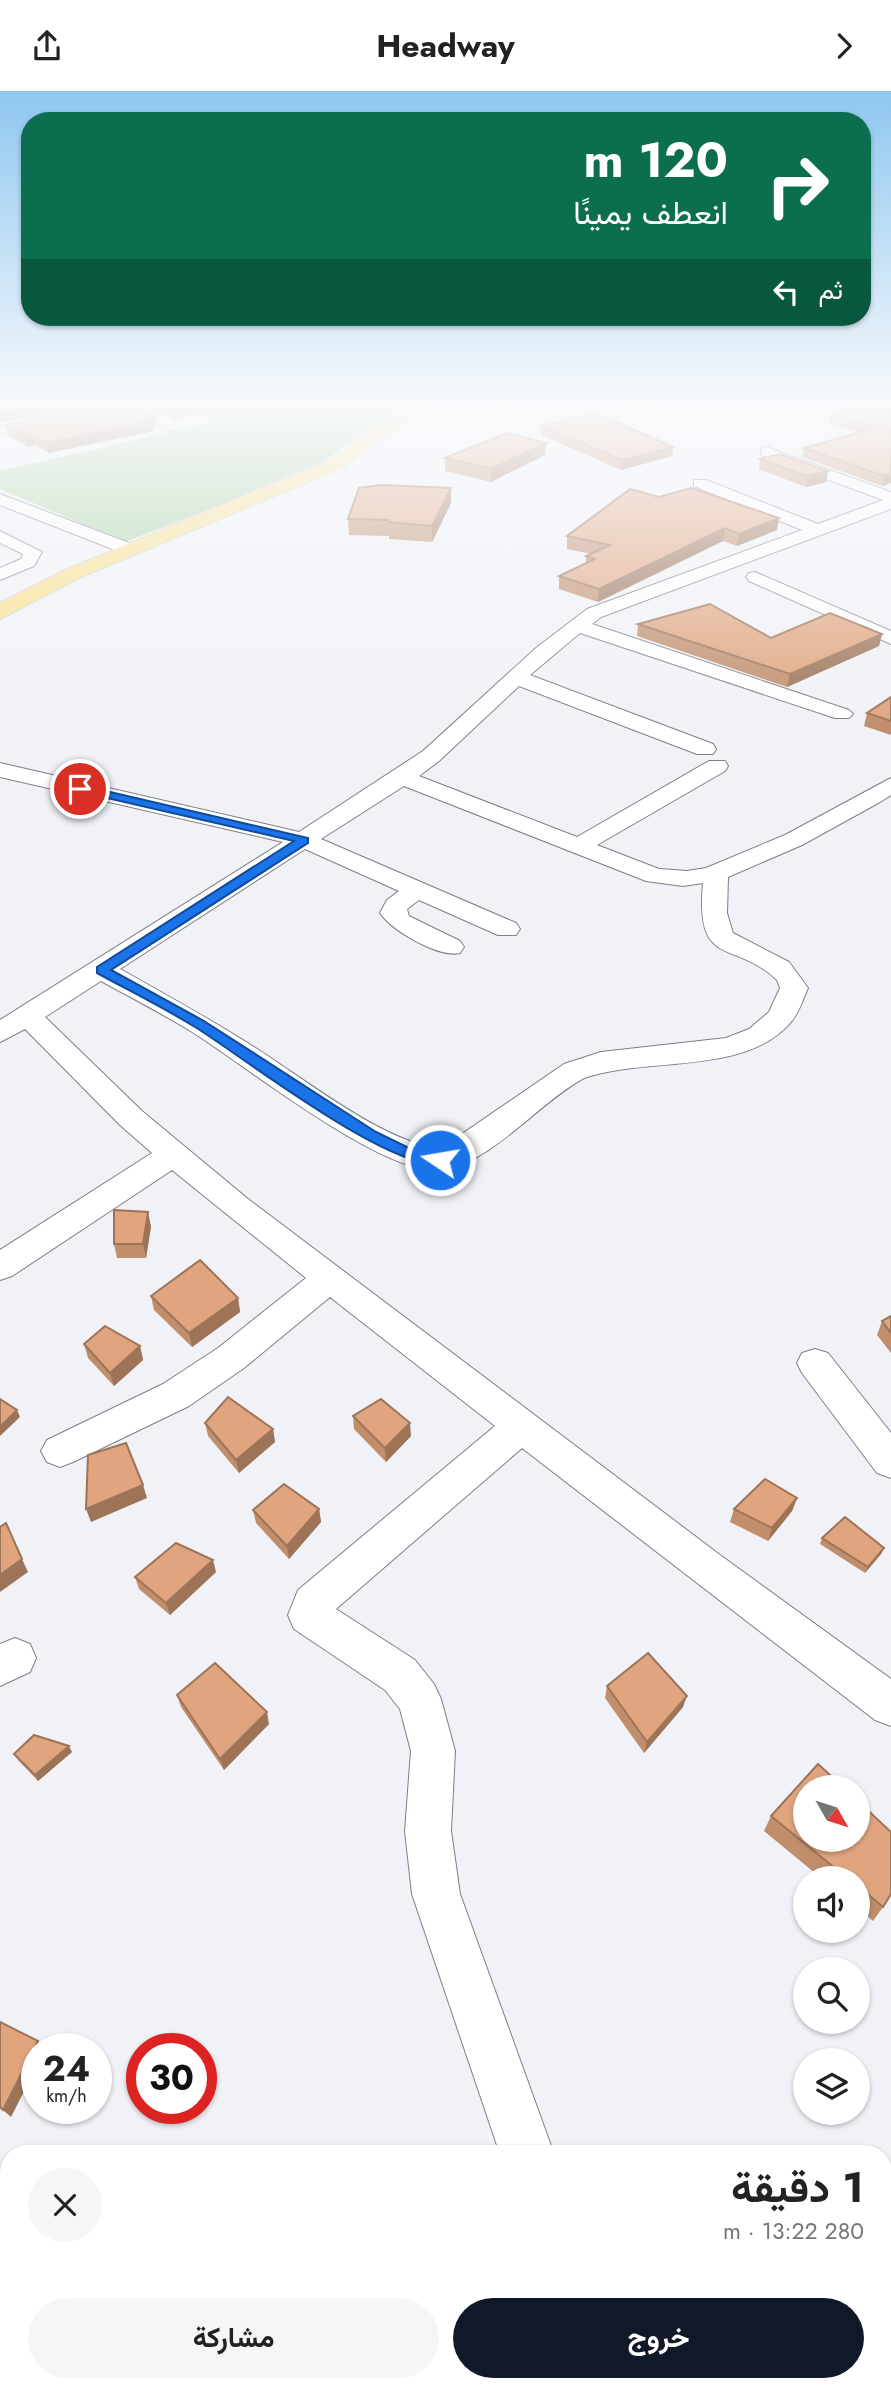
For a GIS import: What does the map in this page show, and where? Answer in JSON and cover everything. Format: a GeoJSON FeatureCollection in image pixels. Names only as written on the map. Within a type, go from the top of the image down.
{"type":"FeatureCollection","features":[{"type":"Feature","properties":{"kind":"main road"},"geometry":{"type":"LineString","coordinates":[[0,612],[43,587],[218,513]]}},
{"type":"Feature","properties":{"kind":"street"},"geometry":{"type":"LineString","coordinates":[[37,513],[131,550]]}},
{"type":"Feature","properties":{"kind":"street"},"geometry":{"type":"LineString","coordinates":[[775,513],[819,531]]}},
{"type":"Feature","properties":{"kind":"street"},"geometry":{"type":"LineString","coordinates":[[864,513],[618,603],[576,625],[515,677],[431,756],[402,777],[14,1025],[328,1279],[891,1705]]}},
{"type":"Feature","properties":{"kind":"street"},"geometry":{"type":"LineString","coordinates":[[0,536],[33,552],[28,562],[0,575]]}},
{"type":"Feature","properties":{"kind":"street"},"geometry":{"type":"LineString","coordinates":[[755,577],[891,638]]}},
{"type":"Feature","properties":{"kind":"street"},"geometry":{"type":"LineString","coordinates":[[576,625],[842,714]]}},
{"type":"Feature","properties":{"kind":"street"},"geometry":{"type":"LineString","coordinates":[[515,677],[711,758],[579,846]]}},
{"type":"Feature","properties":{"kind":"street"},"geometry":{"type":"LineString","coordinates":[[0,770],[304,840],[507,929]]}},
{"type":"Feature","properties":{"kind":"street"},"geometry":{"type":"LineString","coordinates":[[402,777],[655,876],[692,878],[716,871],[794,837],[891,785]]}},
{"type":"Feature","properties":{"kind":"street"},"geometry":{"type":"LineString","coordinates":[[102,970],[199,1024],[371,1136],[412,1156],[440,1160],[457,1155],[574,1071],[628,1057],[719,1050],[737,1045],[771,1027],[789,1008],[794,988],[785,972],[727,943],[719,932],[715,925],[716,871]]}},
{"type":"Feature","properties":{"kind":"street"},"geometry":{"type":"LineString","coordinates":[[416,890],[396,905],[393,913],[400,921],[450,947]]}},
{"type":"Feature","properties":{"kind":"street"},"geometry":{"type":"LineString","coordinates":[[0,1267],[173,1154]]}},
{"type":"Feature","properties":{"kind":"street"},"geometry":{"type":"LineString","coordinates":[[60,1451],[176,1395],[231,1358],[328,1279]]}},
{"type":"Feature","properties":{"kind":"street"},"geometry":{"type":"LineString","coordinates":[[815,1363],[891,1462]]}},
{"type":"Feature","properties":{"kind":"street"},"geometry":{"type":"LineString","coordinates":[[523,1425],[313,1603],[309,1615],[400,1675],[419,1699],[433,1751],[428,1831],[436,1894],[524,2145]]}},
{"type":"Feature","properties":{"kind":"green space"},"geometry":{"type":"Polygon","coordinates":[[[57,513],[198,513],[125,542],[57,513]]]}},
{"type":"Feature","properties":{"kind":"building"},"geometry":{"type":"Polygon","coordinates":[[[350,513],[438,513],[432,526],[389,520],[348,519],[350,513]]]}},
{"type":"Feature","properties":{"kind":"building"},"geometry":{"type":"Polygon","coordinates":[[[597,513],[765,513],[779,518],[739,534],[725,528],[599,589],[559,576],[595,559],[586,556],[610,545],[567,536],[597,513]]]}},
{"type":"Feature","properties":{"kind":"building"},"geometry":{"type":"Polygon","coordinates":[[[710,604],[771,638],[830,613],[882,634],[790,674],[638,624],[710,604]]]}},
{"type":"Feature","properties":{"kind":"building"},"geometry":{"type":"Polygon","coordinates":[[[891,697],[891,721],[867,713],[891,697]]]}},
{"type":"Feature","properties":{"kind":"building"},"geometry":{"type":"Polygon","coordinates":[[[114,1210],[148,1212],[143,1244],[114,1244],[114,1210]]]}},
{"type":"Feature","properties":{"kind":"building"},"geometry":{"type":"Polygon","coordinates":[[[200,1260],[238,1298],[189,1333],[151,1296],[200,1260]]]}},
{"type":"Feature","properties":{"kind":"building"},"geometry":{"type":"Polygon","coordinates":[[[891,1316],[891,1333],[882,1321],[891,1316]]]}},
{"type":"Feature","properties":{"kind":"building"},"geometry":{"type":"Polygon","coordinates":[[[105,1326],[140,1346],[110,1373],[84,1344],[105,1326]]]}},
{"type":"Feature","properties":{"kind":"building"},"geometry":{"type":"Polygon","coordinates":[[[228,1397],[273,1429],[236,1460],[205,1423],[228,1397]]]}},
{"type":"Feature","properties":{"kind":"building"},"geometry":{"type":"Polygon","coordinates":[[[0,1399],[17,1410],[0,1427],[0,1399]]]}},
{"type":"Feature","properties":{"kind":"building"},"geometry":{"type":"Polygon","coordinates":[[[381,1399],[410,1423],[385,1448],[353,1416],[381,1399]]]}},
{"type":"Feature","properties":{"kind":"building"},"geometry":{"type":"Polygon","coordinates":[[[126,1443],[143,1485],[86,1509],[88,1455],[126,1443]]]}},
{"type":"Feature","properties":{"kind":"building"},"geometry":{"type":"Polygon","coordinates":[[[765,1479],[797,1498],[772,1528],[734,1509],[765,1479]]]}},
{"type":"Feature","properties":{"kind":"building"},"geometry":{"type":"Polygon","coordinates":[[[284,1484],[319,1509],[287,1546],[253,1510],[284,1484]]]}},
{"type":"Feature","properties":{"kind":"building"},"geometry":{"type":"Polygon","coordinates":[[[845,1517],[884,1548],[868,1567],[822,1538],[845,1517]]]}},
{"type":"Feature","properties":{"kind":"building"},"geometry":{"type":"Polygon","coordinates":[[[6,1523],[22,1559],[0,1575],[0,1527],[6,1523]]]}},
{"type":"Feature","properties":{"kind":"building"},"geometry":{"type":"Polygon","coordinates":[[[176,1543],[213,1560],[166,1603],[135,1577],[176,1543]]]}},
{"type":"Feature","properties":{"kind":"building"},"geometry":{"type":"Polygon","coordinates":[[[648,1653],[687,1696],[647,1742],[607,1686],[648,1653]]]}},
{"type":"Feature","properties":{"kind":"building"},"geometry":{"type":"Polygon","coordinates":[[[215,1663],[267,1712],[220,1759],[177,1695],[215,1663]]]}},
{"type":"Feature","properties":{"kind":"building"},"geometry":{"type":"Polygon","coordinates":[[[34,1735],[69,1746],[35,1775],[14,1754],[34,1735]]]}},
{"type":"Feature","properties":{"kind":"building"},"geometry":{"type":"Polygon","coordinates":[[[818,1764],[830,1775],[808,1775],[818,1764]]]}},
{"type":"Feature","properties":{"kind":"building"},"geometry":{"type":"Polygon","coordinates":[[[793,1792],[793,1834],[771,1816],[793,1792]]]}},
{"type":"Feature","properties":{"kind":"building"},"geometry":{"type":"Polygon","coordinates":[[[870,1812],[891,1832],[891,1894],[883,1907],[870,1896],[870,1866],[832,1866],[815,1852],[870,1852],[870,1812]]]}},
{"type":"Feature","properties":{"kind":"building"},"geometry":{"type":"Polygon","coordinates":[[[0,2022],[22,2033],[21,2075],[3,2110],[0,2107],[0,2022]]]}},
{"type":"Feature","properties":{"kind":"route"},"geometry":{"type":"LineString","coordinates":[[80,789],[304,840],[102,970],[199,1024],[371,1136],[412,1156],[440,1160]]}}]}
